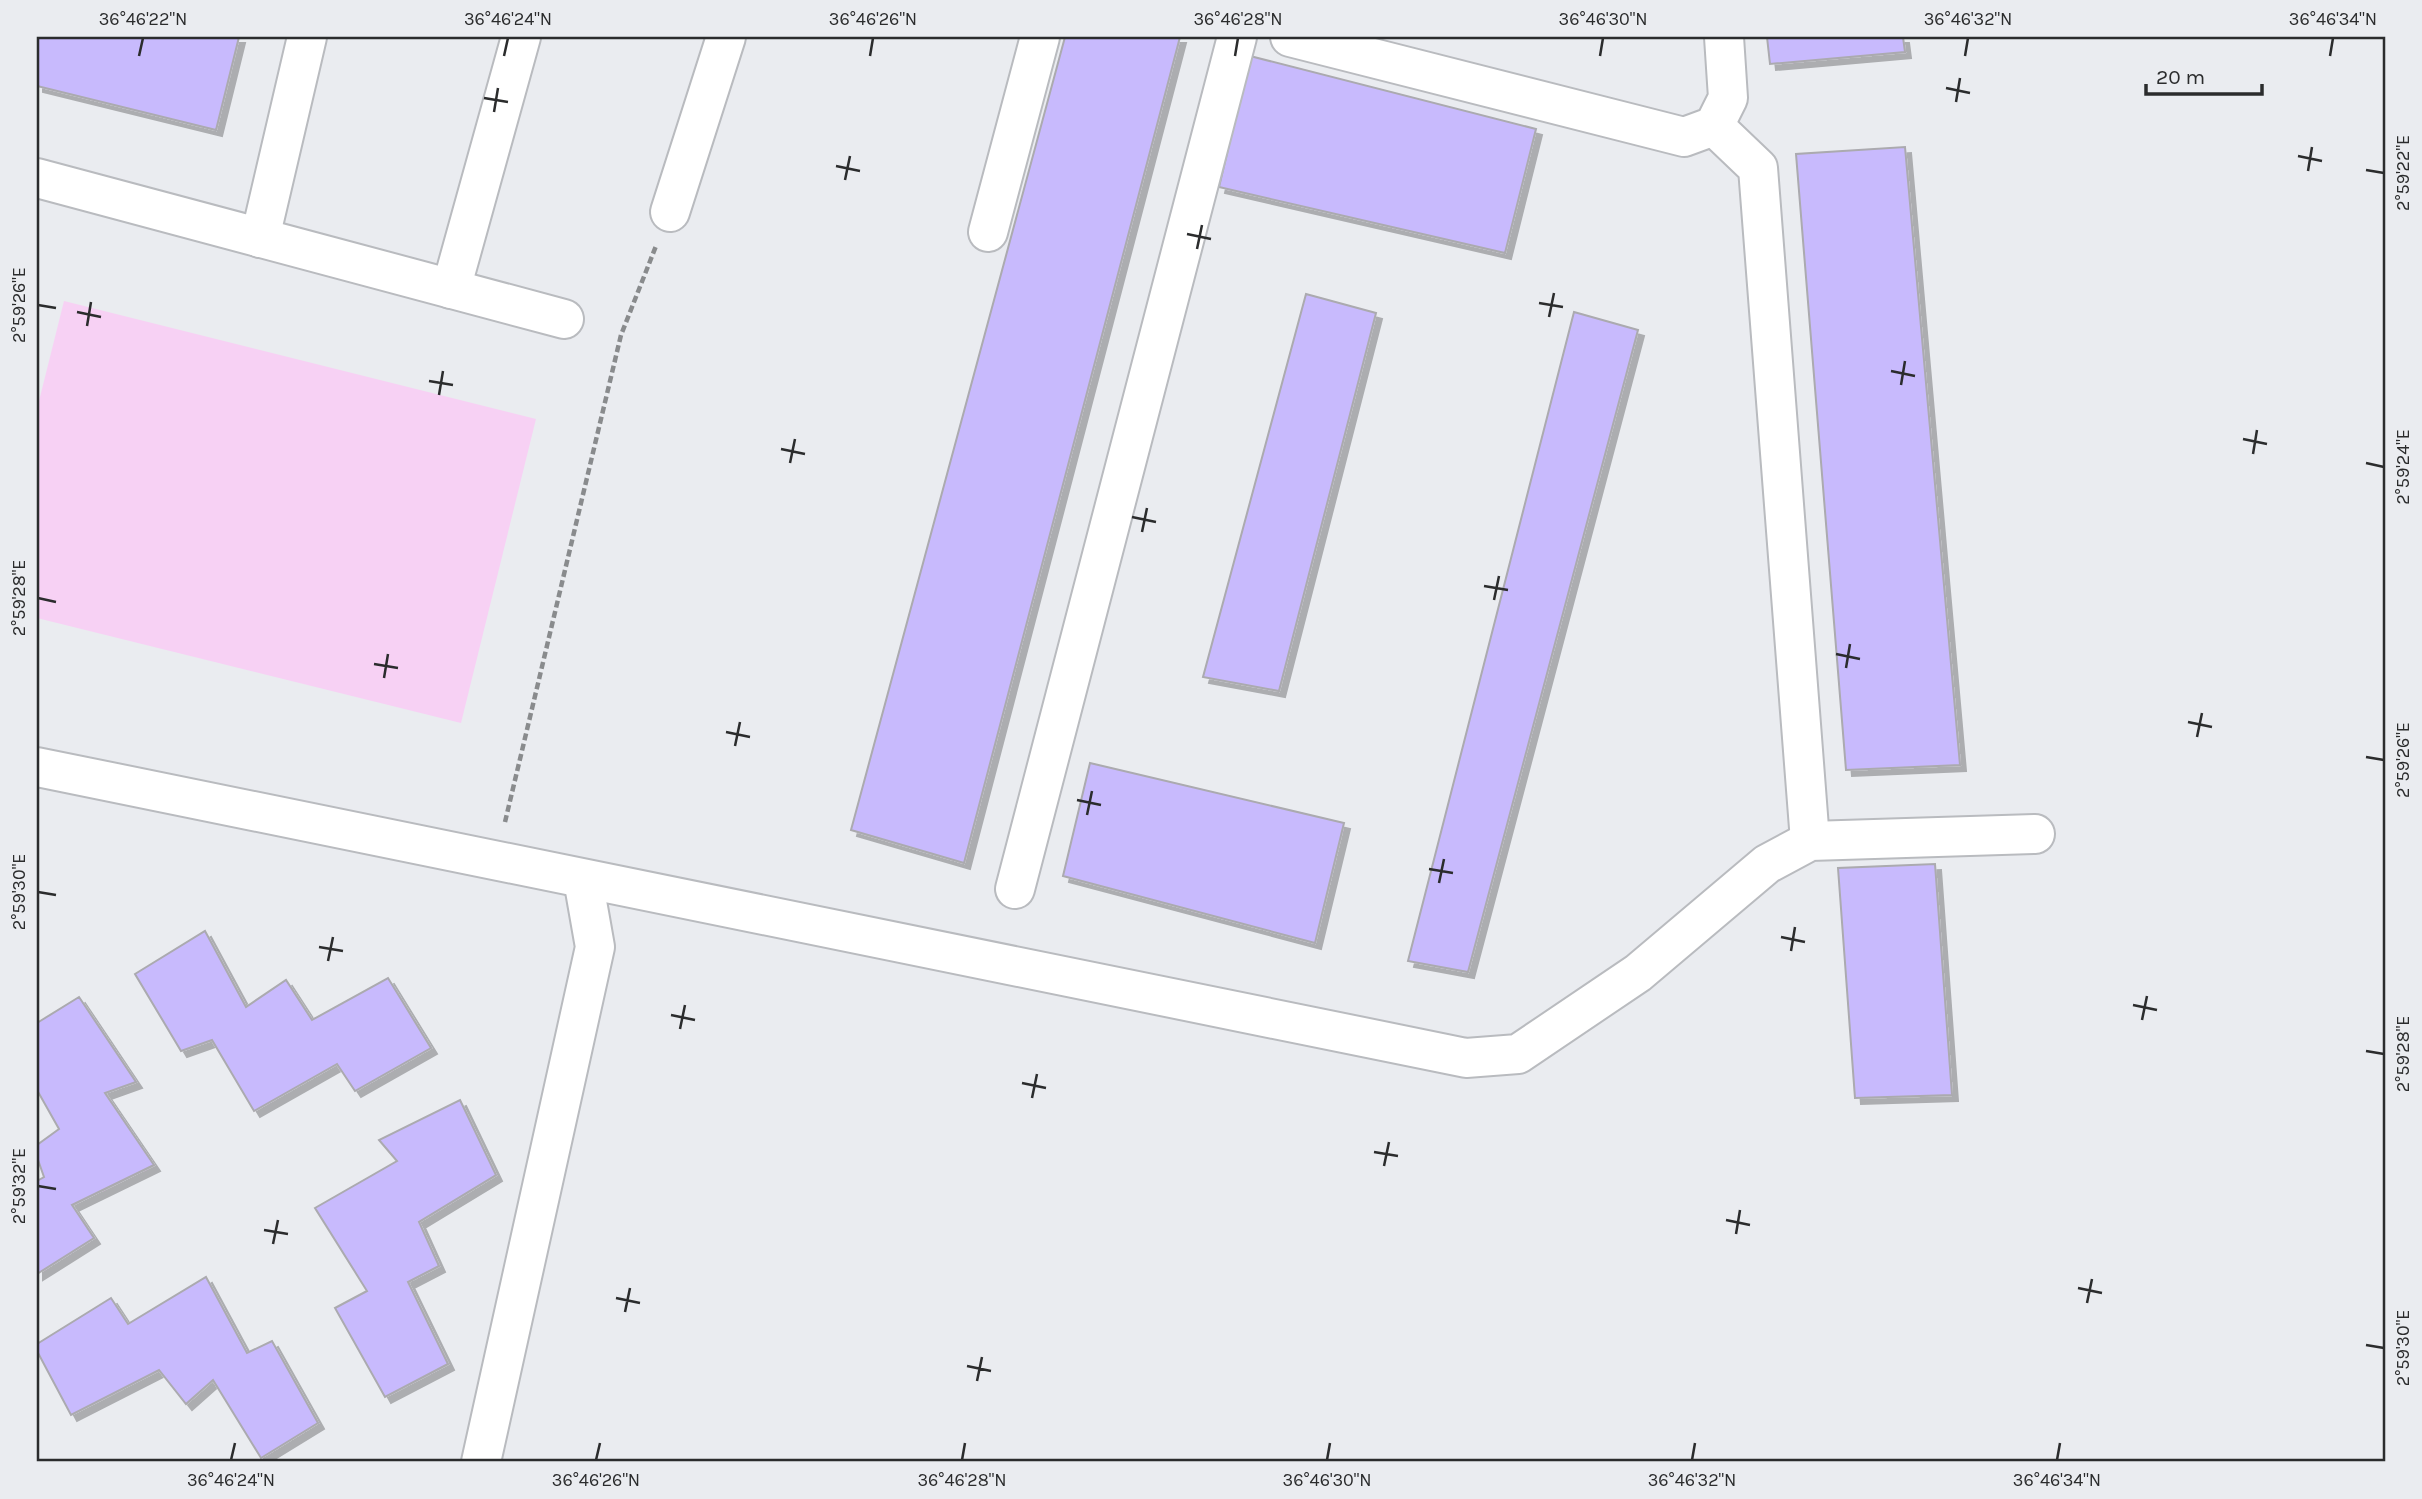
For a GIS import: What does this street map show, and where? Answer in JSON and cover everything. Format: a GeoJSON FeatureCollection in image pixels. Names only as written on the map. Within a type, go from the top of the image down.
{"type":"FeatureCollection","features":[{"type":"Feature","properties":{"kind":"lane"},"geometry":{"type":"LineString","coordinates":[[260,238],[307,37]]}},
{"type":"Feature","properties":{"kind":"lane"},"geometry":{"type":"LineString","coordinates":[[451,289],[521,37]]}},
{"type":"Feature","properties":{"kind":"lane"},"geometry":{"type":"LineString","coordinates":[[670,212],[726,37]]}},
{"type":"Feature","properties":{"kind":"lane"},"geometry":{"type":"LineString","coordinates":[[988,232],[1040,37]]}},
{"type":"Feature","properties":{"kind":"lane"},"geometry":{"type":"LineString","coordinates":[[1015,889],[1237,37]]}},
{"type":"Feature","properties":{"kind":"lane"},"geometry":{"type":"LineString","coordinates":[[1290,37],[1684,137],[1714,126],[1728,98],[1724,37]]}},
{"type":"Feature","properties":{"kind":"lane"},"geometry":{"type":"LineString","coordinates":[[1714,126],[1758,167],[1810,841]]}},
{"type":"Feature","properties":{"kind":"lane"},"geometry":{"type":"LineString","coordinates":[[37,178],[564,319]]}},
{"type":"Feature","properties":{"kind":"lane"},"geometry":{"type":"LineString","coordinates":[[37,767],[1466,1058],[1518,1054],[1638,973],[1767,864],[1810,841],[2035,834]]}},
{"type":"Feature","properties":{"kind":"lane"},"geometry":{"type":"LineString","coordinates":[[481,1462],[595,947],[583,879]]}},
{"type":"Feature","properties":{"kind":"path"},"geometry":{"type":"LineString","coordinates":[[496,861],[621,335],[670,212]]}},
{"type":"Feature","properties":{"kind":"shaded area"},"geometry":{"type":"Polygon","coordinates":[[[64,301],[536,419],[461,723],[37,618],[37,409],[64,301]]]}},
{"type":"Feature","properties":{"kind":"building"},"geometry":{"type":"Polygon","coordinates":[[[37,37],[239,37],[216,130],[37,86],[37,37]]]}},
{"type":"Feature","properties":{"kind":"building"},"geometry":{"type":"Polygon","coordinates":[[[1065,37],[1180,37],[964,863],[851,830],[1065,37]]]}},
{"type":"Feature","properties":{"kind":"building"},"geometry":{"type":"Polygon","coordinates":[[[1767,37],[1903,37],[1905,52],[1770,64],[1767,37]]]}},
{"type":"Feature","properties":{"kind":"building"},"geometry":{"type":"Polygon","coordinates":[[[1250,56],[1536,129],[1505,253],[1219,187],[1250,56]]]}},
{"type":"Feature","properties":{"kind":"building"},"geometry":{"type":"Polygon","coordinates":[[[1905,147],[1960,765],[1846,770],[1796,154],[1905,147]]]}},
{"type":"Feature","properties":{"kind":"building"},"geometry":{"type":"Polygon","coordinates":[[[1306,294],[1376,313],[1279,691],[1203,677],[1306,294]]]}},
{"type":"Feature","properties":{"kind":"building"},"geometry":{"type":"Polygon","coordinates":[[[1574,312],[1638,330],[1468,972],[1408,961],[1574,312]]]}},
{"type":"Feature","properties":{"kind":"building"},"geometry":{"type":"Polygon","coordinates":[[[1090,763],[1344,823],[1315,943],[1063,876],[1090,763]]]}},
{"type":"Feature","properties":{"kind":"building"},"geometry":{"type":"Polygon","coordinates":[[[1935,864],[1952,1095],[1855,1098],[1838,868],[1935,864]]]}},
{"type":"Feature","properties":{"kind":"building"},"geometry":{"type":"Polygon","coordinates":[[[205,931],[246,1007],[286,980],[312,1020],[388,978],[431,1048],[355,1091],[337,1064],[254,1111],[212,1040],[181,1051],[135,974],[205,931]]]}},
{"type":"Feature","properties":{"kind":"building"},"geometry":{"type":"Polygon","coordinates":[[[79,997],[136,1082],[105,1093],[154,1165],[72,1205],[94,1238],[37,1274],[37,1181],[44,1177],[37,1157],[37,1145],[59,1129],[37,1090],[37,1023],[79,997]]]}},
{"type":"Feature","properties":{"kind":"building"},"geometry":{"type":"Polygon","coordinates":[[[460,1100],[496,1175],[419,1222],[439,1266],[408,1282],[448,1364],[385,1397],[335,1308],[367,1291],[315,1208],[397,1161],[379,1140],[460,1100]]]}},
{"type":"Feature","properties":{"kind":"building"},"geometry":{"type":"Polygon","coordinates":[[[206,1277],[247,1353],[272,1341],[318,1423],[261,1458],[213,1380],[186,1404],[159,1370],[71,1415],[37,1351],[37,1344],[111,1298],[128,1324],[206,1277]]]}}]}
